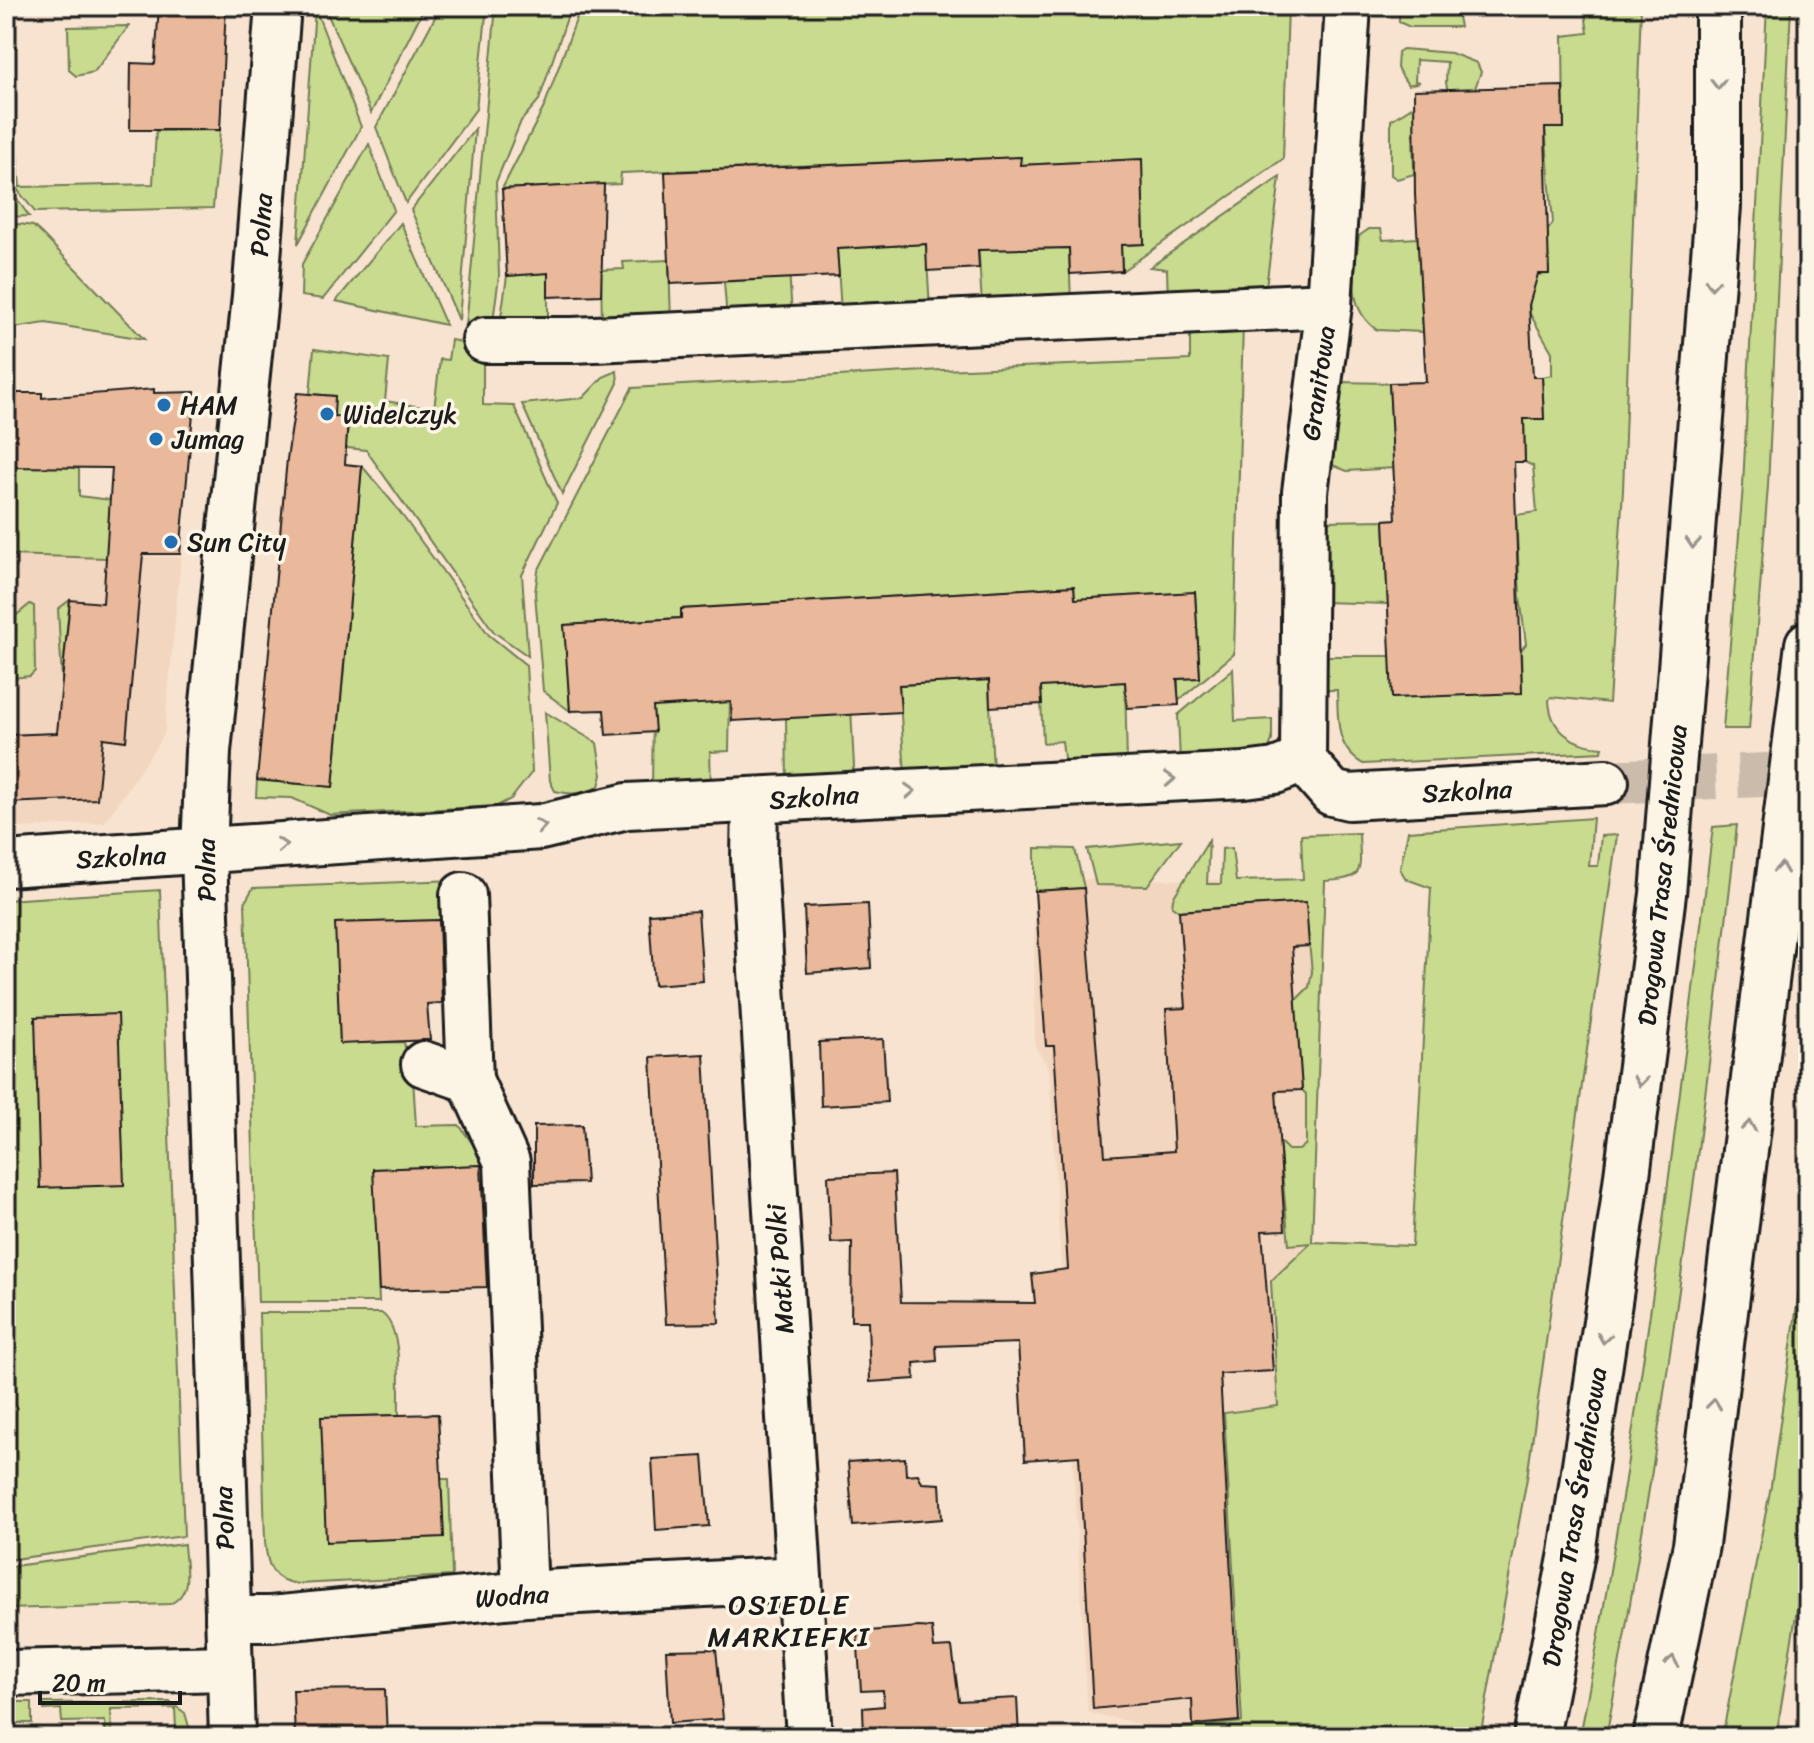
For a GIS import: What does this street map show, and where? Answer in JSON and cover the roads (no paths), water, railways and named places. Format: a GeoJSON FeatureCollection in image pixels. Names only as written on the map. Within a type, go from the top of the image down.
{"type":"FeatureCollection","features":[{"type":"Feature","properties":{"kind":"street","name":"Polna"},"geometry":{"type":"LineString","coordinates":[[232,1737],[204,852],[208,751],[255,296],[278,6]]}},
{"type":"Feature","properties":{"kind":"street","name":"Granitowa"},"geometry":{"type":"LineString","coordinates":[[1303,760],[1305,492],[1329,305],[1348,6]]}},
{"type":"Feature","properties":{"kind":"street","name":"Drogowa Trasa Średnicowa"},"geometry":{"type":"LineString","coordinates":[[1536,1737],[1572,1553],[1623,1207],[1663,894],[1718,206],[1718,6]]}},
{"type":"Feature","properties":{"kind":"street"},"geometry":{"type":"LineString","coordinates":[[485,340],[573,340],[1329,305]]}},
{"type":"Feature","properties":{"kind":"street"},"geometry":{"type":"LineString","coordinates":[[1656,1737],[1696,1545],[1808,644]]}},
{"type":"Feature","properties":{"kind":"street","name":"Szkolna"},"geometry":{"type":"LineString","coordinates":[[6,864],[541,827],[627,806],[1244,775],[1275,771],[1303,760],[1332,793],[1349,797],[1606,782]]}},
{"type":"Feature","properties":{"kind":"street","name":"Matki Polki"},"geometry":{"type":"LineString","coordinates":[[755,801],[754,858],[809,1737]]}},
{"type":"Feature","properties":{"kind":"street"},"geometry":{"type":"LineString","coordinates":[[463,895],[470,1080],[507,1162],[525,1594]]}},
{"type":"Feature","properties":{"kind":"street"},"geometry":{"type":"LineString","coordinates":[[424,1064],[470,1080]]}},
{"type":"Feature","properties":{"kind":"street","name":"Wodna"},"geometry":{"type":"LineString","coordinates":[[228,1619],[271,1619],[525,1594],[797,1579]]}},
{"type":"Feature","properties":{"kind":"street"},"geometry":{"type":"LineString","coordinates":[[6,1673],[230,1668]]}},
{"type":"Feature","properties":{"kind":"tunnel"},"geometry":{"type":"LineString","coordinates":[[1606,782],[1808,773]]}},
{"type":"Feature","properties":{"kind":"place","name":"HAM"},"geometry":{"type":"Point","coordinates":[164,405]}},
{"type":"Feature","properties":{"kind":"place","name":"Widelczyk"},"geometry":{"type":"Point","coordinates":[327,414]}},
{"type":"Feature","properties":{"kind":"place","name":"Jumag"},"geometry":{"type":"Point","coordinates":[156,439]}},
{"type":"Feature","properties":{"kind":"place","name":"Sun City"},"geometry":{"type":"Point","coordinates":[171,542]}},
{"type":"Feature","properties":{"kind":"district","name":"OSIEDLE MARKIEFKI"},"geometry":{"type":"Point","coordinates":[789,1620]}}]}
